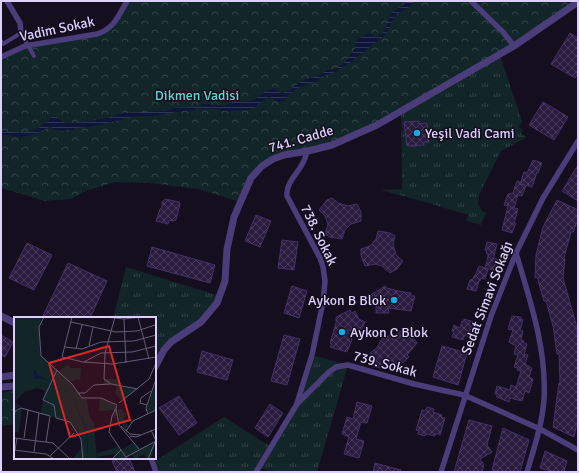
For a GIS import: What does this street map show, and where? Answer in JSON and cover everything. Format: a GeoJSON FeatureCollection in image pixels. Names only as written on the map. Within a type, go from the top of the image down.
{"type":"FeatureCollection","features":[{"type":"Feature","properties":{"kind":"street"},"geometry":{"type":"LineString","coordinates":[[7,1],[20,23],[21,33],[34,56]]}},
{"type":"Feature","properties":{"kind":"street","name":"Vadim Sokak"},"geometry":{"type":"LineString","coordinates":[[1,56],[25,46],[97,34],[105,31],[112,26],[128,1]]}},
{"type":"Feature","properties":{"kind":"street"},"geometry":{"type":"LineString","coordinates":[[471,1],[503,32],[514,46]]}},
{"type":"Feature","properties":{"kind":"street","name":"741. Cadde"},"geometry":{"type":"LineString","coordinates":[[156,365],[161,355],[171,342],[201,322],[217,303],[225,282],[230,234],[240,202],[251,178],[262,166],[273,159],[332,145],[377,125],[514,46],[578,2]]}},
{"type":"Feature","properties":{"kind":"street"},"geometry":{"type":"LineString","coordinates":[[1,41],[3,44],[21,33]]}},
{"type":"Feature","properties":{"kind":"street","name":"Sedat Simavi Sokağı"},"geometry":{"type":"LineString","coordinates":[[441,472],[464,395],[491,316],[516,253],[543,198],[578,141]]}},
{"type":"Feature","properties":{"kind":"street","name":"738. Sokak"},"geometry":{"type":"LineString","coordinates":[[297,404],[312,354],[325,281],[320,258],[287,196],[287,188],[296,176],[306,155],[304,151]]}},
{"type":"Feature","properties":{"kind":"street"},"geometry":{"type":"LineString","coordinates":[[516,253],[535,320],[543,362],[544,401],[540,429],[528,472]]}},
{"type":"Feature","properties":{"kind":"street"},"geometry":{"type":"LineString","coordinates":[[1,316],[14,322]]}},
{"type":"Feature","properties":{"kind":"street","name":"739. Sokak"},"geometry":{"type":"LineString","coordinates":[[256,472],[297,404],[329,372],[336,367],[348,365],[414,384],[464,395],[540,429],[578,450]]}},
{"type":"Feature","properties":{"kind":"street"},"geometry":{"type":"LineString","coordinates":[[1,377],[14,375]]}},
{"type":"Feature","properties":{"kind":"street"},"geometry":{"type":"LineString","coordinates":[[1,387],[14,386]]}},
{"type":"Feature","properties":{"kind":"street"},"geometry":{"type":"LineString","coordinates":[[151,459],[156,472]]}},
{"type":"Feature","properties":{"kind":"green space","name":"Dikmen Vadisi"},"geometry":{"type":"Polygon","coordinates":[[[127,1],[578,1],[514,46],[345,140],[304,151],[262,166],[240,202],[198,189],[149,183],[115,182],[86,191],[71,199],[45,201],[1,188],[1,57],[11,51],[105,31],[127,1]]]}},
{"type":"Feature","properties":{"kind":"green space"},"geometry":{"type":"Polygon","coordinates":[[[500,55],[522,121],[519,127],[523,130],[521,134],[527,137],[501,151],[479,195],[478,204],[483,212],[486,213],[481,225],[466,221],[468,215],[381,190],[402,189],[401,111],[500,55]]]}},
{"type":"Feature","properties":{"kind":"green space"},"geometry":{"type":"Polygon","coordinates":[[[126,267],[220,296],[209,313],[180,335],[156,366],[156,317],[113,317],[126,267]]]}},
{"type":"Feature","properties":{"kind":"green space"},"geometry":{"type":"Polygon","coordinates":[[[312,355],[348,365],[317,472],[273,472],[259,468],[256,472],[156,472],[152,463],[224,417],[271,447],[297,404],[312,355]]]}},
{"type":"Feature","properties":{"kind":"green space"},"geometry":{"type":"Polygon","coordinates":[[[14,390],[14,424],[1,426],[1,393],[14,390]]]}},
{"type":"Feature","properties":{"kind":"water"},"geometry":{"type":"Polygon","coordinates":[[[408,1],[415,1],[408,8],[395,15],[385,35],[348,64],[335,72],[321,77],[317,82],[299,87],[285,100],[277,102],[270,97],[266,98],[254,108],[247,110],[226,111],[217,109],[195,109],[192,111],[182,111],[152,116],[137,116],[89,127],[74,128],[73,130],[63,131],[53,129],[51,126],[38,133],[21,137],[1,134],[1,131],[24,132],[36,129],[42,126],[54,115],[65,123],[77,123],[108,118],[123,113],[165,111],[174,108],[199,107],[204,104],[225,106],[232,102],[251,101],[274,88],[281,93],[284,93],[306,79],[319,76],[327,70],[336,69],[345,62],[355,49],[355,42],[363,36],[369,34],[375,36],[383,33],[393,12],[408,1]]]}},
{"type":"Feature","properties":{"kind":"building"},"geometry":{"type":"Polygon","coordinates":[[[570,33],[578,38],[578,73],[575,78],[551,64],[570,33]]]}},
{"type":"Feature","properties":{"kind":"building"},"geometry":{"type":"Polygon","coordinates":[[[543,102],[568,117],[554,140],[529,125],[543,102]]]}},
{"type":"Feature","properties":{"kind":"building","name":"Yeşil Vadi Cami"},"geometry":{"type":"Polygon","coordinates":[[[419,121],[419,124],[427,123],[429,142],[424,142],[424,145],[407,146],[404,122],[419,121]]]}},
{"type":"Feature","properties":{"kind":"building"},"geometry":{"type":"Polygon","coordinates":[[[533,160],[542,163],[532,187],[521,184],[526,186],[522,196],[518,195],[514,208],[518,209],[514,223],[516,223],[512,233],[502,230],[508,206],[504,205],[508,194],[513,193],[517,181],[521,182],[524,172],[527,173],[533,160]]]}},
{"type":"Feature","properties":{"kind":"building"},"geometry":{"type":"Polygon","coordinates":[[[578,165],[578,201],[562,191],[578,165]]]}},
{"type":"Feature","properties":{"kind":"building"},"geometry":{"type":"Polygon","coordinates":[[[332,198],[338,203],[348,206],[357,204],[361,212],[361,221],[351,224],[345,230],[342,239],[330,237],[325,234],[328,224],[325,216],[319,210],[327,200],[332,198]]]}},
{"type":"Feature","properties":{"kind":"building"},"geometry":{"type":"Polygon","coordinates":[[[165,199],[179,202],[180,204],[176,220],[169,220],[168,224],[156,221],[160,209],[162,208],[162,202],[165,199]]]}},
{"type":"Feature","properties":{"kind":"building"},"geometry":{"type":"Polygon","coordinates":[[[557,200],[578,210],[578,220],[573,232],[571,232],[564,258],[563,278],[576,324],[578,342],[578,418],[574,437],[553,427],[560,383],[559,354],[557,354],[553,326],[546,301],[544,301],[537,277],[535,278],[536,255],[543,227],[557,200]]]}},
{"type":"Feature","properties":{"kind":"building"},"geometry":{"type":"Polygon","coordinates":[[[256,215],[271,221],[260,247],[245,241],[256,215]]]}},
{"type":"Feature","properties":{"kind":"building"},"geometry":{"type":"Polygon","coordinates":[[[378,231],[390,233],[395,236],[393,244],[396,255],[403,261],[397,269],[390,273],[382,266],[375,264],[365,266],[361,255],[361,249],[370,246],[376,239],[378,231]]]}},
{"type":"Feature","properties":{"kind":"building"},"geometry":{"type":"Polygon","coordinates":[[[282,240],[298,242],[294,270],[278,268],[282,240]]]}},
{"type":"Feature","properties":{"kind":"building"},"geometry":{"type":"Polygon","coordinates":[[[487,242],[497,244],[494,258],[498,260],[495,271],[485,268],[488,257],[488,254],[486,253],[487,251],[485,250],[487,242]]]}},
{"type":"Feature","properties":{"kind":"building"},"geometry":{"type":"Polygon","coordinates":[[[27,243],[52,255],[34,290],[9,278],[27,243]]]}},
{"type":"Feature","properties":{"kind":"building"},"geometry":{"type":"Polygon","coordinates":[[[152,247],[215,265],[210,283],[147,266],[152,247]]]}},
{"type":"Feature","properties":{"kind":"building"},"geometry":{"type":"Polygon","coordinates":[[[68,263],[107,281],[90,317],[43,316],[68,263]]]}},
{"type":"Feature","properties":{"kind":"building"},"geometry":{"type":"Polygon","coordinates":[[[479,266],[488,269],[485,279],[481,278],[476,291],[467,289],[470,280],[475,276],[479,266]]]}},
{"type":"Feature","properties":{"kind":"building"},"geometry":{"type":"Polygon","coordinates":[[[292,286],[307,291],[299,318],[284,313],[292,286]]]}},
{"type":"Feature","properties":{"kind":"building","name":"Aykon B Blok"},"geometry":{"type":"Polygon","coordinates":[[[385,286],[398,291],[411,293],[411,296],[415,296],[411,311],[388,308],[389,313],[376,313],[376,302],[372,298],[372,294],[385,286]]]}},
{"type":"Feature","properties":{"kind":"building","name":"Aykon C Blok"},"geometry":{"type":"Polygon","coordinates":[[[350,310],[352,313],[355,311],[359,319],[365,322],[359,333],[347,330],[352,339],[347,352],[330,347],[332,344],[330,343],[336,323],[336,317],[350,310]]]}},
{"type":"Feature","properties":{"kind":"building"},"geometry":{"type":"Polygon","coordinates":[[[512,316],[521,317],[523,320],[520,330],[523,331],[521,340],[527,344],[524,354],[528,355],[525,364],[532,368],[529,377],[533,379],[529,393],[525,391],[522,401],[510,398],[509,402],[497,397],[497,394],[495,394],[497,386],[510,390],[511,385],[516,387],[521,371],[514,367],[518,355],[514,354],[516,346],[509,342],[513,330],[508,329],[512,316]]]}},
{"type":"Feature","properties":{"kind":"building"},"geometry":{"type":"Polygon","coordinates":[[[464,319],[474,322],[469,337],[465,335],[463,340],[452,337],[454,325],[460,328],[464,319]]]}},
{"type":"Feature","properties":{"kind":"building"},"geometry":{"type":"Polygon","coordinates":[[[404,330],[417,343],[407,355],[409,357],[397,366],[392,367],[391,363],[381,368],[374,367],[370,353],[377,348],[381,340],[391,335],[393,340],[400,331],[402,333],[404,330]]]}},
{"type":"Feature","properties":{"kind":"building"},"geometry":{"type":"Polygon","coordinates":[[[1,335],[13,342],[5,357],[1,355],[1,335]]]}},
{"type":"Feature","properties":{"kind":"building"},"geometry":{"type":"Polygon","coordinates":[[[284,335],[300,339],[287,385],[271,381],[284,335]]]}},
{"type":"Feature","properties":{"kind":"building"},"geometry":{"type":"Polygon","coordinates":[[[442,346],[467,353],[458,385],[433,377],[442,346]]]}},
{"type":"Feature","properties":{"kind":"building"},"geometry":{"type":"Polygon","coordinates":[[[202,351],[233,360],[227,380],[197,372],[202,351]]]}},
{"type":"Feature","properties":{"kind":"building"},"geometry":{"type":"Polygon","coordinates":[[[179,396],[197,423],[179,435],[159,408],[179,396]]]}},
{"type":"Feature","properties":{"kind":"building"},"geometry":{"type":"Polygon","coordinates":[[[357,402],[372,406],[367,423],[361,422],[356,439],[364,441],[359,458],[344,454],[349,437],[342,434],[347,417],[353,419],[357,402]]]}},
{"type":"Feature","properties":{"kind":"building"},"geometry":{"type":"Polygon","coordinates":[[[270,404],[283,413],[268,437],[255,428],[270,404]]]}},
{"type":"Feature","properties":{"kind":"building"},"geometry":{"type":"Polygon","coordinates":[[[427,407],[434,409],[433,412],[442,415],[441,417],[445,418],[440,435],[436,433],[435,436],[426,434],[425,436],[418,434],[419,431],[416,430],[422,410],[425,411],[427,407]]]}},
{"type":"Feature","properties":{"kind":"building"},"geometry":{"type":"Polygon","coordinates":[[[469,420],[492,426],[487,445],[492,452],[480,459],[484,465],[482,472],[454,472],[469,420]]]}},
{"type":"Feature","properties":{"kind":"building"},"geometry":{"type":"Polygon","coordinates":[[[503,428],[529,440],[520,472],[501,472],[492,470],[503,428]]]}},
{"type":"Feature","properties":{"kind":"building"},"geometry":{"type":"Polygon","coordinates":[[[545,451],[567,461],[564,472],[555,472],[540,468],[545,451]]]}},
{"type":"Feature","properties":{"kind":"building"},"geometry":{"type":"Polygon","coordinates":[[[117,459],[129,459],[135,472],[117,472],[112,461],[117,459]]]}},
{"type":"Feature","properties":{"kind":"building"},"geometry":{"type":"Polygon","coordinates":[[[375,463],[401,470],[400,472],[373,472],[375,463]]]}},
{"type":"Feature","properties":{"kind":"place","name":"Yeşil Vadi Cami"},"geometry":{"type":"Point","coordinates":[417,133]}},
{"type":"Feature","properties":{"kind":"place","name":"Aykon B Blok"},"geometry":{"type":"Point","coordinates":[394,300]}},
{"type":"Feature","properties":{"kind":"place","name":"Aykon C Blok"},"geometry":{"type":"Point","coordinates":[342,332]}}]}
